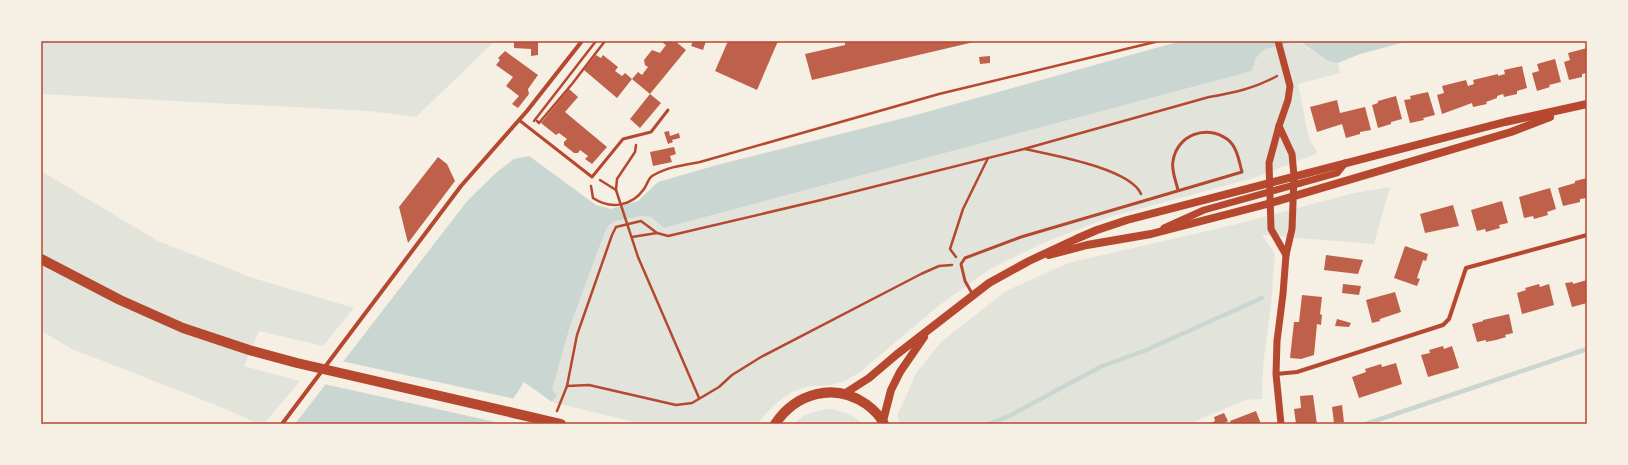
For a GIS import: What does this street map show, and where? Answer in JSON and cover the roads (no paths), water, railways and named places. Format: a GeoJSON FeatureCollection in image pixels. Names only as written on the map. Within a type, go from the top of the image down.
{"type":"FeatureCollection","features":[{"type":"Feature","properties":{"kind":"main road"},"geometry":{"type":"LineString","coordinates":[[844,394],[869,378],[896,355],[989,283],[1029,261],[1097,230],[1126,220],[1294,176],[1505,122],[1587,104]]}},
{"type":"Feature","properties":{"kind":"main road"},"geometry":{"type":"LineString","coordinates":[[1029,261],[1087,246],[1151,234],[1293,196],[1511,132],[1571,108]]}},
{"type":"Feature","properties":{"kind":"main road"},"geometry":{"type":"LineString","coordinates":[[41,259],[120,300],[183,328],[249,350],[297,363],[558,421]]}},
{"type":"Feature","properties":{"kind":"main road"},"geometry":{"type":"LineString","coordinates":[[884,423],[891,390],[900,372],[928,331]]}},
{"type":"Feature","properties":{"kind":"main road"},"geometry":{"type":"LineString","coordinates":[[775,424],[783,413],[796,402],[811,395],[828,392],[844,394],[864,403],[873,409],[884,423]]}},
{"type":"Feature","properties":{"kind":"street"},"geometry":{"type":"LineString","coordinates":[[282,424],[461,186],[527,111],[582,41]]}},
{"type":"Feature","properties":{"kind":"street"},"geometry":{"type":"LineString","coordinates":[[1278,41],[1290,86],[1288,100],[1269,163],[1271,229],[1286,255]]}},
{"type":"Feature","properties":{"kind":"street"},"geometry":{"type":"LineString","coordinates":[[1279,126],[1292,154],[1294,176],[1292,229],[1286,255],[1277,341],[1276,374],[1281,424]]}},
{"type":"Feature","properties":{"kind":"street"},"geometry":{"type":"LineString","coordinates":[[1151,234],[1204,210],[1337,173],[1345,163]]}},
{"type":"Feature","properties":{"kind":"street"},"geometry":{"type":"LineString","coordinates":[[1271,202],[1294,176]]}},
{"type":"Feature","properties":{"kind":"street"},"geometry":{"type":"LineString","coordinates":[[1276,374],[1297,372],[1443,325],[1449,320],[1466,268],[1587,236]]}},
{"type":"Feature","properties":{"kind":"lane"},"geometry":{"type":"LineString","coordinates":[[519,120],[592,177],[623,139],[651,132],[668,110]]}},
{"type":"Feature","properties":{"kind":"lane"},"geometry":{"type":"LineString","coordinates":[[973,295],[965,281],[961,264],[965,258],[1021,237],[1242,172],[1238,153],[1228,140],[1216,134],[1201,132],[1186,138],[1176,148],[1173,161],[1173,170],[1178,190]]}},
{"type":"Feature","properties":{"kind":"waterway"},"geometry":{"type":"LineString","coordinates":[[989,424],[1011,415],[1102,366],[1144,351],[1262,298]]}},
{"type":"Feature","properties":{"kind":"waterway"},"geometry":{"type":"LineString","coordinates":[[1366,424],[1587,349]]}}]}
